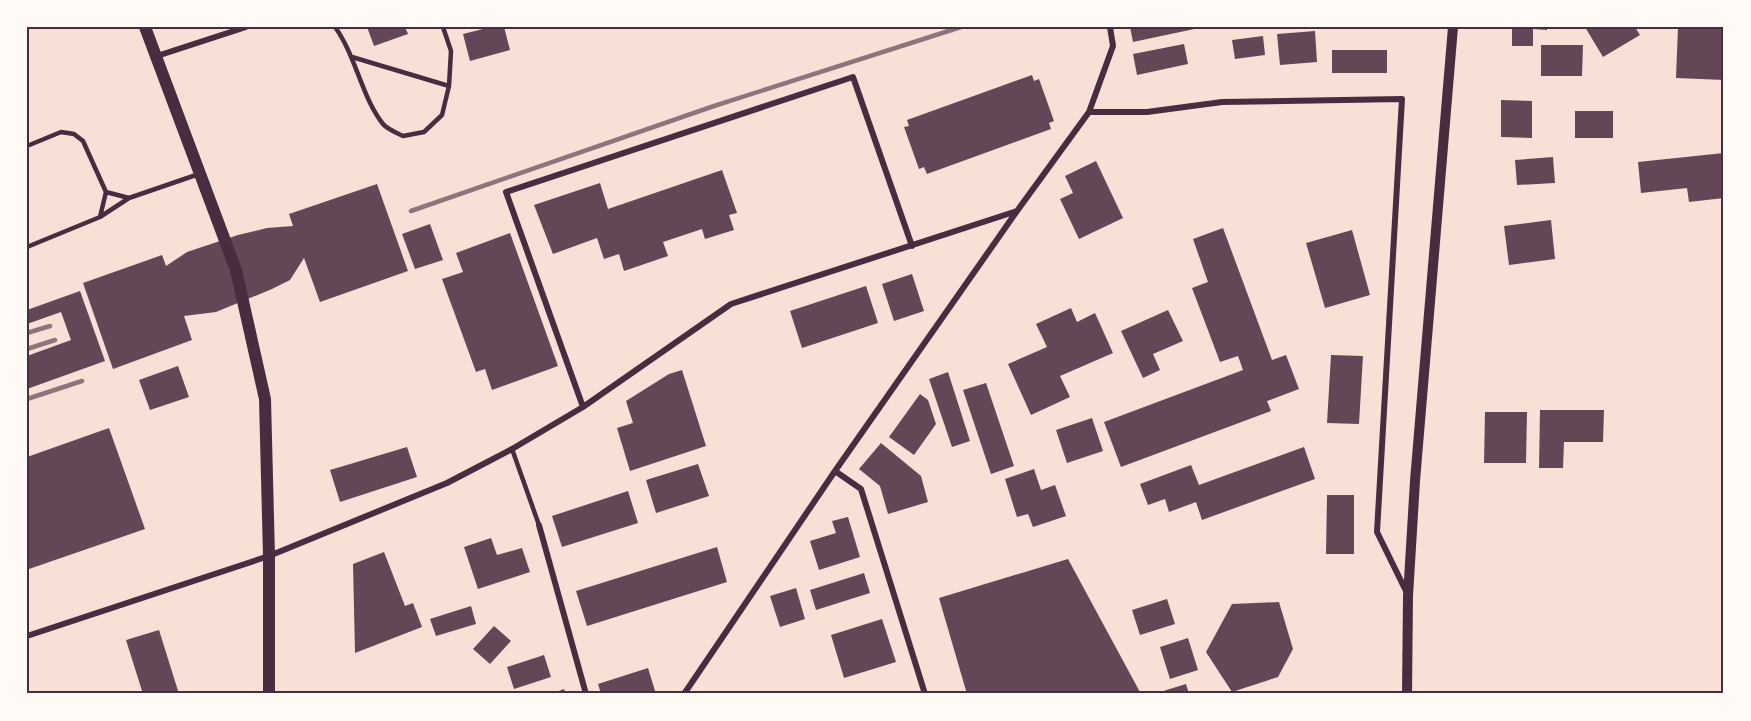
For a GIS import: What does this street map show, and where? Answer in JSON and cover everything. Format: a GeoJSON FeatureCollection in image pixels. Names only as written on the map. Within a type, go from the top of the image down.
{"type":"FeatureCollection","features":[{"type":"Feature","properties":{"kind":"main road"},"geometry":{"type":"LineString","coordinates":[[146,27],[202,173],[236,270],[265,399],[269,556],[269,694]]}},
{"type":"Feature","properties":{"kind":"street"},"geometry":{"type":"LineString","coordinates":[[157,57],[246,27]]}},
{"type":"Feature","properties":{"kind":"street"},"geometry":{"type":"LineString","coordinates":[[684,694],[835,471],[1089,112],[1113,46],[1110,27]]}},
{"type":"Feature","properties":{"kind":"street"},"geometry":{"type":"LineString","coordinates":[[1407,694],[1408,596],[1415,481],[1453,27]]}},
{"type":"Feature","properties":{"kind":"street"},"geometry":{"type":"LineString","coordinates":[[583,407],[506,192],[853,77],[912,246]]}},
{"type":"Feature","properties":{"kind":"street"},"geometry":{"type":"LineString","coordinates":[[1089,112],[1147,112],[1222,102],[1402,99],[1377,532],[1408,596]]}},
{"type":"Feature","properties":{"kind":"street"},"geometry":{"type":"LineString","coordinates":[[27,636],[269,556],[447,483],[512,449],[583,407],[731,304],[1017,211]]}},
{"type":"Feature","properties":{"kind":"street"},"geometry":{"type":"LineString","coordinates":[[835,471],[861,489],[925,694]]}},
{"type":"Feature","properties":{"kind":"street"},"geometry":{"type":"LineString","coordinates":[[539,525],[586,694]]}},
{"type":"Feature","properties":{"kind":"lane"},"geometry":{"type":"LineString","coordinates":[[335,27],[343,38],[370,102],[384,125],[403,136],[424,132],[442,115],[449,86],[451,51],[443,27]]}},
{"type":"Feature","properties":{"kind":"lane"},"geometry":{"type":"LineString","coordinates":[[352,57],[449,86]]}},
{"type":"Feature","properties":{"kind":"lane"},"geometry":{"type":"LineString","coordinates":[[27,146],[61,132],[74,134],[83,141],[106,192],[100,217]]}},
{"type":"Feature","properties":{"kind":"lane"},"geometry":{"type":"LineString","coordinates":[[27,247],[100,217],[129,198],[202,173]]}},
{"type":"Feature","properties":{"kind":"lane"},"geometry":{"type":"LineString","coordinates":[[106,192],[129,198]]}},
{"type":"Feature","properties":{"kind":"lane"},"geometry":{"type":"LineString","coordinates":[[512,449],[539,525]]}},
{"type":"Feature","properties":{"kind":"building"},"geometry":{"type":"Polygon","coordinates":[[[367,27],[405,27],[408,34],[374,46],[367,27]]]}},
{"type":"Feature","properties":{"kind":"building"},"geometry":{"type":"Polygon","coordinates":[[[491,27],[504,27],[510,50],[470,61],[463,34],[491,27]]]}},
{"type":"Feature","properties":{"kind":"building"},"geometry":{"type":"Polygon","coordinates":[[[1130,27],[1199,27],[1199,28],[1133,42],[1130,27]]]}},
{"type":"Feature","properties":{"kind":"building"},"geometry":{"type":"Polygon","coordinates":[[[1512,27],[1547,27],[1547,30],[1533,29],[1533,46],[1512,46],[1512,27]]]}},
{"type":"Feature","properties":{"kind":"building"},"geometry":{"type":"Polygon","coordinates":[[[1585,27],[1635,27],[1640,35],[1603,57],[1585,27]]]}},
{"type":"Feature","properties":{"kind":"building"},"geometry":{"type":"Polygon","coordinates":[[[1678,27],[1724,27],[1724,80],[1676,78],[1678,27]]]}},
{"type":"Feature","properties":{"kind":"building"},"geometry":{"type":"Polygon","coordinates":[[[1315,31],[1317,62],[1280,65],[1277,34],[1315,31]]]}},
{"type":"Feature","properties":{"kind":"building"},"geometry":{"type":"Polygon","coordinates":[[[1263,36],[1265,55],[1235,59],[1232,40],[1263,36]]]}},
{"type":"Feature","properties":{"kind":"building"},"geometry":{"type":"Polygon","coordinates":[[[1184,44],[1188,64],[1137,75],[1133,54],[1184,44]]]}},
{"type":"Feature","properties":{"kind":"building"},"geometry":{"type":"Polygon","coordinates":[[[1541,45],[1583,45],[1582,76],[1541,76],[1541,45]]]}},
{"type":"Feature","properties":{"kind":"building"},"geometry":{"type":"Polygon","coordinates":[[[1332,50],[1387,50],[1387,73],[1332,73],[1332,50]]]}},
{"type":"Feature","properties":{"kind":"building"},"geometry":{"type":"Polygon","coordinates":[[[1032,75],[1034,81],[1039,79],[1054,121],[1049,123],[1051,129],[927,174],[924,167],[919,169],[904,127],[909,126],[907,120],[1032,75]]]}},
{"type":"Feature","properties":{"kind":"building"},"geometry":{"type":"Polygon","coordinates":[[[1501,100],[1532,101],[1532,138],[1501,137],[1501,100]]]}},
{"type":"Feature","properties":{"kind":"building"},"geometry":{"type":"Polygon","coordinates":[[[1575,111],[1613,111],[1613,138],[1575,138],[1575,111]]]}},
{"type":"Feature","properties":{"kind":"building"},"geometry":{"type":"Polygon","coordinates":[[[1724,153],[1724,198],[1689,202],[1687,188],[1641,193],[1638,162],[1724,153]]]}},
{"type":"Feature","properties":{"kind":"building"},"geometry":{"type":"Polygon","coordinates":[[[1553,157],[1555,183],[1517,185],[1515,160],[1553,157]]]}},
{"type":"Feature","properties":{"kind":"building"},"geometry":{"type":"Polygon","coordinates":[[[1096,161],[1123,218],[1079,239],[1060,199],[1073,193],[1065,176],[1096,161]]]}},
{"type":"Feature","properties":{"kind":"building"},"geometry":{"type":"Polygon","coordinates":[[[722,170],[737,213],[729,215],[734,230],[705,239],[702,229],[663,242],[668,256],[624,271],[619,254],[604,259],[597,238],[553,254],[534,205],[600,183],[608,209],[722,170]]]}},
{"type":"Feature","properties":{"kind":"building"},"geometry":{"type":"Polygon","coordinates":[[[377,184],[408,271],[320,302],[304,258],[290,280],[272,289],[216,312],[184,316],[192,340],[113,369],[83,283],[162,255],[166,266],[187,252],[238,235],[267,228],[293,226],[289,214],[377,184]]]}},
{"type":"Feature","properties":{"kind":"building"},"geometry":{"type":"Polygon","coordinates":[[[1551,220],[1555,259],[1509,265],[1504,226],[1551,220]]]}},
{"type":"Feature","properties":{"kind":"building"},"geometry":{"type":"Polygon","coordinates":[[[430,224],[443,260],[415,269],[402,234],[430,224]]]}},
{"type":"Feature","properties":{"kind":"building"},"geometry":{"type":"Polygon","coordinates":[[[1223,228],[1272,360],[1286,355],[1299,389],[1267,401],[1271,411],[1121,467],[1104,422],[1243,370],[1238,356],[1220,362],[1192,288],[1208,282],[1193,239],[1223,228]]]}},
{"type":"Feature","properties":{"kind":"building"},"geometry":{"type":"Polygon","coordinates":[[[1352,230],[1370,295],[1325,308],[1306,243],[1352,230]]]}},
{"type":"Feature","properties":{"kind":"building"},"geometry":{"type":"Polygon","coordinates":[[[510,233],[558,366],[492,390],[485,369],[476,372],[442,279],[463,272],[456,253],[510,233]]]}},
{"type":"Feature","properties":{"kind":"building"},"geometry":{"type":"Polygon","coordinates":[[[912,274],[924,311],[894,321],[882,284],[912,274]]]}},
{"type":"Feature","properties":{"kind":"building"},"geometry":{"type":"Polygon","coordinates":[[[866,286],[878,323],[802,348],[790,311],[866,286]]]}},
{"type":"Feature","properties":{"kind":"building"},"geometry":{"type":"Polygon","coordinates":[[[80,291],[105,361],[27,389],[27,356],[71,340],[61,312],[27,324],[27,310],[80,291]]]}},
{"type":"Feature","properties":{"kind":"building"},"geometry":{"type":"Polygon","coordinates":[[[1071,308],[1077,322],[1095,313],[1113,353],[1060,376],[1070,397],[1031,415],[1008,364],[1047,347],[1036,324],[1071,308]]]}},
{"type":"Feature","properties":{"kind":"building"},"geometry":{"type":"Polygon","coordinates":[[[1168,310],[1183,341],[1153,354],[1160,370],[1143,378],[1121,331],[1168,310]]]}},
{"type":"Feature","properties":{"kind":"building"},"geometry":{"type":"Polygon","coordinates":[[[1331,355],[1363,356],[1359,424],[1327,423],[1331,355]]]}},
{"type":"Feature","properties":{"kind":"building"},"geometry":{"type":"Polygon","coordinates":[[[178,366],[189,397],[150,410],[139,380],[178,366]]]}},
{"type":"Feature","properties":{"kind":"building"},"geometry":{"type":"Polygon","coordinates":[[[682,370],[706,446],[630,471],[617,428],[633,423],[626,401],[669,374],[682,370]]]}},
{"type":"Feature","properties":{"kind":"building"},"geometry":{"type":"Polygon","coordinates":[[[948,372],[970,441],[952,447],[929,379],[948,372]]]}},
{"type":"Feature","properties":{"kind":"building"},"geometry":{"type":"Polygon","coordinates":[[[986,383],[1014,466],[991,474],[963,390],[986,383]]]}},
{"type":"Feature","properties":{"kind":"building"},"geometry":{"type":"Polygon","coordinates":[[[920,394],[928,400],[936,424],[914,455],[889,437],[920,394]]]}},
{"type":"Feature","properties":{"kind":"building"},"geometry":{"type":"Polygon","coordinates":[[[1540,410],[1604,410],[1603,442],[1564,442],[1563,468],[1539,468],[1540,410]]]}},
{"type":"Feature","properties":{"kind":"building"},"geometry":{"type":"Polygon","coordinates":[[[1485,412],[1527,412],[1526,463],[1484,463],[1485,412]]]}},
{"type":"Feature","properties":{"kind":"building"},"geometry":{"type":"Polygon","coordinates":[[[1092,418],[1103,451],[1067,463],[1056,430],[1092,418]]]}},
{"type":"Feature","properties":{"kind":"building"},"geometry":{"type":"Polygon","coordinates":[[[109,428],[145,529],[29,569],[27,563],[27,457],[109,428]]]}},
{"type":"Feature","properties":{"kind":"building"},"geometry":{"type":"Polygon","coordinates":[[[881,443],[921,476],[928,502],[888,514],[880,486],[859,469],[881,443]]]}},
{"type":"Feature","properties":{"kind":"building"},"geometry":{"type":"Polygon","coordinates":[[[407,447],[417,477],[340,502],[330,470],[407,447]]]}},
{"type":"Feature","properties":{"kind":"building"},"geometry":{"type":"Polygon","coordinates":[[[1304,447],[1315,479],[1202,520],[1196,502],[1169,512],[1165,499],[1148,505],[1140,484],[1191,465],[1199,485],[1304,447]]]}},
{"type":"Feature","properties":{"kind":"building"},"geometry":{"type":"Polygon","coordinates":[[[698,464],[709,496],[656,513],[646,480],[698,464]]]}},
{"type":"Feature","properties":{"kind":"building"},"geometry":{"type":"Polygon","coordinates":[[[1034,469],[1041,490],[1055,485],[1066,516],[1033,527],[1028,514],[1017,517],[1005,479],[1034,469]]]}},
{"type":"Feature","properties":{"kind":"building"},"geometry":{"type":"Polygon","coordinates":[[[628,491],[638,523],[562,547],[552,516],[628,491]]]}},
{"type":"Feature","properties":{"kind":"building"},"geometry":{"type":"Polygon","coordinates":[[[1327,495],[1354,495],[1354,554],[1326,554],[1327,495]]]}},
{"type":"Feature","properties":{"kind":"building"},"geometry":{"type":"Polygon","coordinates":[[[848,517],[860,557],[819,570],[810,541],[836,533],[832,521],[848,517]]]}},
{"type":"Feature","properties":{"kind":"building"},"geometry":{"type":"Polygon","coordinates":[[[491,538],[497,555],[522,548],[530,572],[478,589],[464,547],[491,538]]]}},
{"type":"Feature","properties":{"kind":"building"},"geometry":{"type":"Polygon","coordinates":[[[717,547],[727,582],[587,626],[576,591],[717,547]]]}},
{"type":"Feature","properties":{"kind":"building"},"geometry":{"type":"Polygon","coordinates":[[[384,552],[405,606],[413,603],[422,627],[355,653],[353,564],[384,552]]]}},
{"type":"Feature","properties":{"kind":"building"},"geometry":{"type":"Polygon","coordinates":[[[1068,559],[1141,694],[967,694],[939,598],[1068,559]]]}},
{"type":"Feature","properties":{"kind":"building"},"geometry":{"type":"Polygon","coordinates":[[[864,573],[870,593],[816,610],[810,590],[864,573]]]}},
{"type":"Feature","properties":{"kind":"building"},"geometry":{"type":"Polygon","coordinates":[[[796,588],[805,619],[780,627],[770,596],[796,588]]]}},
{"type":"Feature","properties":{"kind":"building"},"geometry":{"type":"Polygon","coordinates":[[[1167,599],[1175,624],[1140,635],[1132,610],[1167,599]]]}},
{"type":"Feature","properties":{"kind":"building"},"geometry":{"type":"Polygon","coordinates":[[[1279,602],[1293,649],[1278,677],[1232,692],[1206,652],[1232,604],[1279,602]]]}},
{"type":"Feature","properties":{"kind":"building"},"geometry":{"type":"Polygon","coordinates":[[[471,606],[476,624],[436,636],[430,619],[471,606]]]}},
{"type":"Feature","properties":{"kind":"building"},"geometry":{"type":"Polygon","coordinates":[[[882,619],[896,662],[844,678],[831,635],[882,619]]]}},
{"type":"Feature","properties":{"kind":"building"},"geometry":{"type":"Polygon","coordinates":[[[494,626],[511,641],[490,664],[473,649],[494,626]]]}},
{"type":"Feature","properties":{"kind":"building"},"geometry":{"type":"Polygon","coordinates":[[[159,630],[179,694],[143,694],[126,640],[159,630]]]}},
{"type":"Feature","properties":{"kind":"building"},"geometry":{"type":"Polygon","coordinates":[[[1188,638],[1198,670],[1170,679],[1160,647],[1188,638]]]}},
{"type":"Feature","properties":{"kind":"building"},"geometry":{"type":"Polygon","coordinates":[[[544,655],[551,677],[514,689],[507,667],[544,655]]]}},
{"type":"Feature","properties":{"kind":"building"},"geometry":{"type":"Polygon","coordinates":[[[648,668],[656,694],[601,694],[598,684],[648,668]]]}},
{"type":"Feature","properties":{"kind":"building"},"geometry":{"type":"Polygon","coordinates":[[[1186,684],[1189,694],[1160,694],[1160,692],[1186,684]]]}},
{"type":"Feature","properties":{"kind":"building"},"geometry":{"type":"Polygon","coordinates":[[[564,689],[566,694],[551,694],[564,689]]]}},
{"type":"Feature","properties":{"kind":"railway"},"geometry":{"type":"LineString","coordinates":[[411,211],[714,106],[961,27]]}},
{"type":"Feature","properties":{"kind":"railway"},"geometry":{"type":"LineString","coordinates":[[27,333],[50,326]]}},
{"type":"Feature","properties":{"kind":"railway"},"geometry":{"type":"LineString","coordinates":[[27,349],[55,340]]}},
{"type":"Feature","properties":{"kind":"railway"},"geometry":{"type":"LineString","coordinates":[[27,399],[82,381]]}}]}
